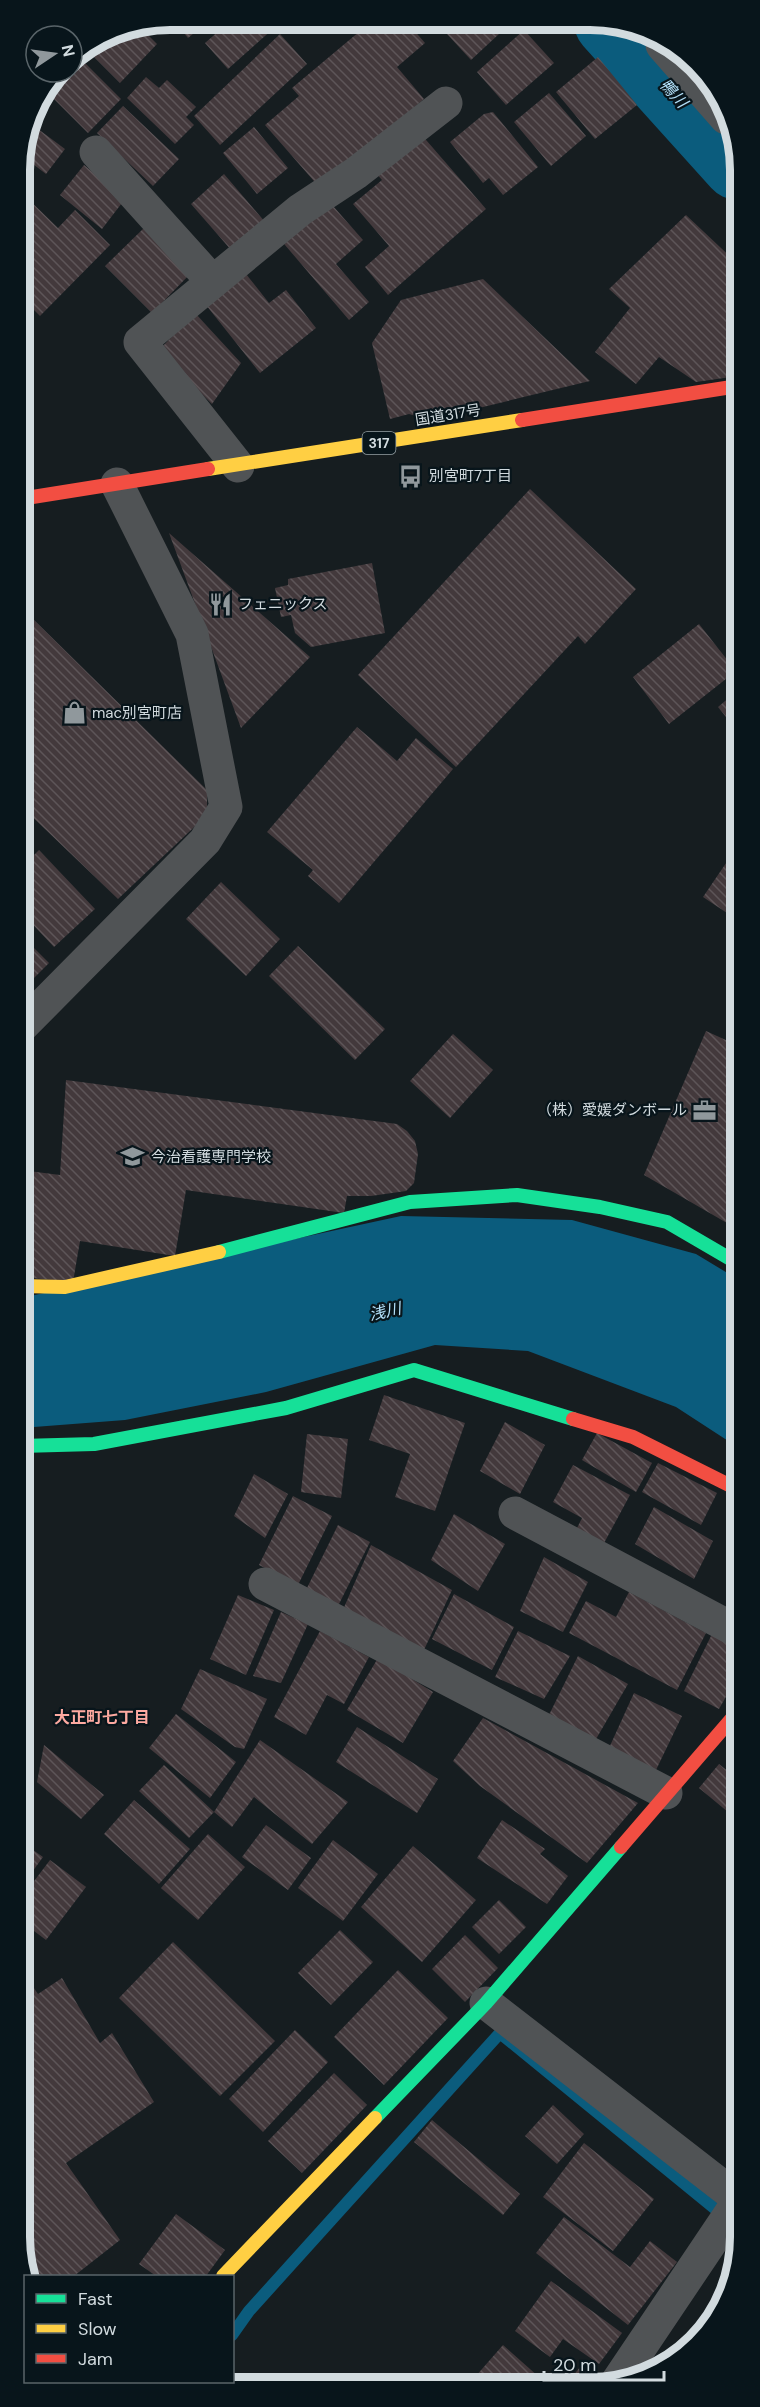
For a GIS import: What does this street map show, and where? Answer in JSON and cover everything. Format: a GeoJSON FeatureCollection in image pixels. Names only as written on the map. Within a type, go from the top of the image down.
{"type":"FeatureCollection","features":[{"type":"Feature","properties":{"kind":"main road","name":"国道317号"},"geometry":{"type":"LineString","coordinates":[[30,497],[730,387]]}},
{"type":"Feature","properties":{"kind":"main road"},"geometry":{"type":"LineString","coordinates":[[30,1286],[65,1287],[194,1259],[410,1202],[517,1195],[600,1207],[667,1222],[730,1259]]}},
{"type":"Feature","properties":{"kind":"main road"},"geometry":{"type":"LineString","coordinates":[[30,1446],[94,1444],[286,1408],[414,1370],[633,1437],[730,1486]]}},
{"type":"Feature","properties":{"kind":"main road"},"geometry":{"type":"LineString","coordinates":[[225,2275],[486,2003],[730,1720]]}},
{"type":"Feature","properties":{"kind":"street"},"geometry":{"type":"LineString","coordinates":[[673,58],[713,103]]}},
{"type":"Feature","properties":{"kind":"street"},"geometry":{"type":"LineString","coordinates":[[238,466],[140,342],[300,210],[356,173],[446,103]]}},
{"type":"Feature","properties":{"kind":"street"},"geometry":{"type":"LineString","coordinates":[[96,152],[213,282]]}},
{"type":"Feature","properties":{"kind":"street"},"geometry":{"type":"LineString","coordinates":[[30,1018],[205,841],[226,807],[192,634],[117,484]]}},
{"type":"Feature","properties":{"kind":"street"},"geometry":{"type":"LineString","coordinates":[[515,1513],[730,1627]]}},
{"type":"Feature","properties":{"kind":"street"},"geometry":{"type":"LineString","coordinates":[[265,1584],[666,1793]]}},
{"type":"Feature","properties":{"kind":"street"},"geometry":{"type":"LineString","coordinates":[[486,2003],[730,2192]]}},
{"type":"Feature","properties":{"kind":"street"},"geometry":{"type":"LineString","coordinates":[[623,2373],[730,2215]]}},
{"type":"Feature","properties":{"kind":"water","name":"浅川"},"geometry":{"type":"Polygon","coordinates":[[[401,1216],[572,1220],[696,1254],[730,1275],[730,1442],[676,1407],[528,1351],[435,1345],[266,1392],[125,1420],[30,1427],[30,1296],[401,1216]]]}},
{"type":"Feature","properties":{"kind":"building"},"geometry":{"type":"Polygon","coordinates":[[[181,30],[198,30],[188,38],[181,30]]]}},
{"type":"Feature","properties":{"kind":"building"},"geometry":{"type":"Polygon","coordinates":[[[220,30],[272,30],[228,69],[205,43],[220,30]]]}},
{"type":"Feature","properties":{"kind":"building"},"geometry":{"type":"Polygon","coordinates":[[[361,30],[414,30],[425,43],[397,67],[424,99],[320,188],[265,125],[299,96],[292,88],[361,30]]]}},
{"type":"Feature","properties":{"kind":"building"},"geometry":{"type":"Polygon","coordinates":[[[443,30],[503,30],[471,60],[443,30]]]}},
{"type":"Feature","properties":{"kind":"building"},"geometry":{"type":"Polygon","coordinates":[[[524,30],[554,63],[506,105],[477,72],[524,30]]]}},
{"type":"Feature","properties":{"kind":"building"},"geometry":{"type":"Polygon","coordinates":[[[145,32],[157,44],[120,83],[91,54],[125,37],[145,32]]]}},
{"type":"Feature","properties":{"kind":"building"},"geometry":{"type":"Polygon","coordinates":[[[280,34],[307,64],[220,145],[194,116],[280,34]]]}},
{"type":"Feature","properties":{"kind":"building"},"geometry":{"type":"Polygon","coordinates":[[[598,57],[637,105],[595,139],[556,92],[598,57]]]}},
{"type":"Feature","properties":{"kind":"building"},"geometry":{"type":"Polygon","coordinates":[[[84,62],[121,99],[88,133],[51,96],[59,85],[84,84],[84,62]]]}},
{"type":"Feature","properties":{"kind":"building"},"geometry":{"type":"Polygon","coordinates":[[[146,77],[159,88],[167,80],[196,107],[186,117],[194,125],[175,144],[127,98],[146,77]]]}},
{"type":"Feature","properties":{"kind":"building"},"geometry":{"type":"Polygon","coordinates":[[[549,93],[586,136],[551,166],[514,122],[549,93]]]}},
{"type":"Feature","properties":{"kind":"building"},"geometry":{"type":"Polygon","coordinates":[[[123,106],[179,159],[153,186],[97,133],[123,106]]]}},
{"type":"Feature","properties":{"kind":"building"},"geometry":{"type":"Polygon","coordinates":[[[493,112],[538,167],[503,195],[489,178],[483,183],[450,142],[484,114],[493,112]]]}},
{"type":"Feature","properties":{"kind":"building"},"geometry":{"type":"Polygon","coordinates":[[[254,127],[288,168],[257,194],[223,153],[254,127]]]}},
{"type":"Feature","properties":{"kind":"building"},"geometry":{"type":"Polygon","coordinates":[[[36,128],[65,149],[46,174],[30,162],[36,128]]]}},
{"type":"Feature","properties":{"kind":"building"},"geometry":{"type":"Polygon","coordinates":[[[420,133],[486,209],[388,295],[365,267],[389,246],[353,204],[382,180],[375,172],[420,133]]]}},
{"type":"Feature","properties":{"kind":"building"},"geometry":{"type":"Polygon","coordinates":[[[84,165],[125,199],[102,229],[60,195],[84,165]]]}},
{"type":"Feature","properties":{"kind":"building"},"geometry":{"type":"Polygon","coordinates":[[[224,174],[265,222],[232,251],[191,204],[224,174]]]}},
{"type":"Feature","properties":{"kind":"building"},"geometry":{"type":"Polygon","coordinates":[[[326,198],[363,240],[336,264],[369,302],[349,320],[279,238],[326,198]]]}},
{"type":"Feature","properties":{"kind":"building"},"geometry":{"type":"Polygon","coordinates":[[[30,201],[58,228],[75,210],[110,245],[40,316],[30,306],[30,201]]]}},
{"type":"Feature","properties":{"kind":"building"},"geometry":{"type":"Polygon","coordinates":[[[686,215],[730,256],[730,377],[696,382],[659,357],[636,384],[595,352],[630,308],[609,289],[686,215]]]}},
{"type":"Feature","properties":{"kind":"building"},"geometry":{"type":"Polygon","coordinates":[[[144,228],[190,274],[152,313],[105,266],[144,228]]]}},
{"type":"Feature","properties":{"kind":"building"},"geometry":{"type":"Polygon","coordinates":[[[246,274],[269,303],[286,290],[316,328],[260,373],[206,305],[246,274]]]}},
{"type":"Feature","properties":{"kind":"building"},"geometry":{"type":"Polygon","coordinates":[[[483,279],[590,381],[429,420],[409,414],[390,419],[372,343],[401,300],[483,279]]]}},
{"type":"Feature","properties":{"kind":"building"},"geometry":{"type":"Polygon","coordinates":[[[195,313],[241,363],[212,404],[158,351],[195,313]]]}},
{"type":"Feature","properties":{"kind":"building"},"geometry":{"type":"Polygon","coordinates":[[[530,489],[636,589],[585,644],[578,636],[456,767],[358,675],[530,489]]]}},
{"type":"Feature","properties":{"kind":"building"},"geometry":{"type":"Polygon","coordinates":[[[169,533],[310,657],[241,728],[169,533]]]}},
{"type":"Feature","properties":{"kind":"building"},"geometry":{"type":"Polygon","coordinates":[[[372,563],[385,633],[311,647],[295,633],[291,615],[281,617],[275,588],[288,585],[288,579],[372,563]]]}},
{"type":"Feature","properties":{"kind":"building","name":"mac別宮町店"},"geometry":{"type":"Polygon","coordinates":[[[34,620],[207,790],[207,815],[118,899],[30,815],[30,624],[34,620]]]}},
{"type":"Feature","properties":{"kind":"building"},"geometry":{"type":"Polygon","coordinates":[[[699,624],[730,663],[730,676],[669,724],[633,677],[699,624]]]}},
{"type":"Feature","properties":{"kind":"building"},"geometry":{"type":"Polygon","coordinates":[[[730,697],[730,722],[718,707],[730,697]]]}},
{"type":"Feature","properties":{"kind":"building"},"geometry":{"type":"Polygon","coordinates":[[[357,727],[397,761],[416,738],[453,769],[339,903],[308,876],[313,870],[267,832],[357,727]]]}},
{"type":"Feature","properties":{"kind":"building"},"geometry":{"type":"Polygon","coordinates":[[[39,850],[95,909],[54,947],[30,922],[30,859],[39,850]]]}},
{"type":"Feature","properties":{"kind":"building"},"geometry":{"type":"Polygon","coordinates":[[[730,857],[730,915],[703,897],[730,857]]]}},
{"type":"Feature","properties":{"kind":"building"},"geometry":{"type":"Polygon","coordinates":[[[221,882],[280,939],[246,976],[186,919],[221,882]]]}},
{"type":"Feature","properties":{"kind":"building"},"geometry":{"type":"Polygon","coordinates":[[[30,944],[49,963],[30,982],[30,944]]]}},
{"type":"Feature","properties":{"kind":"building"},"geometry":{"type":"Polygon","coordinates":[[[298,946],[385,1029],[355,1060],[269,976],[298,946]]]}},
{"type":"Feature","properties":{"kind":"building","name":"（株）愛媛ダンボール"},"geometry":{"type":"Polygon","coordinates":[[[706,1031],[730,1042],[730,1225],[644,1175],[706,1031]]]}},
{"type":"Feature","properties":{"kind":"building"},"geometry":{"type":"Polygon","coordinates":[[[453,1034],[493,1070],[450,1118],[410,1081],[453,1034]]]}},
{"type":"Feature","properties":{"kind":"building"},"geometry":{"type":"Polygon","coordinates":[[[66,1080],[397,1124],[415,1141],[418,1154],[414,1183],[406,1191],[371,1196],[347,1196],[344,1213],[186,1190],[175,1256],[80,1241],[73,1282],[30,1278],[30,1171],[60,1175],[66,1080]]]}},
{"type":"Feature","properties":{"kind":"building"},"geometry":{"type":"Polygon","coordinates":[[[384,1395],[465,1423],[435,1511],[395,1497],[410,1454],[369,1440],[384,1395]]]}},
{"type":"Feature","properties":{"kind":"building"},"geometry":{"type":"Polygon","coordinates":[[[505,1422],[545,1445],[520,1494],[480,1471],[505,1422]]]}},
{"type":"Feature","properties":{"kind":"building"},"geometry":{"type":"Polygon","coordinates":[[[597,1433],[652,1463],[636,1492],[582,1460],[597,1433]]]}},
{"type":"Feature","properties":{"kind":"building"},"geometry":{"type":"Polygon","coordinates":[[[307,1434],[348,1439],[341,1498],[301,1492],[307,1434]]]}},
{"type":"Feature","properties":{"kind":"building"},"geometry":{"type":"Polygon","coordinates":[[[658,1463],[717,1493],[701,1525],[642,1492],[658,1463]]]}},
{"type":"Feature","properties":{"kind":"building"},"geometry":{"type":"Polygon","coordinates":[[[573,1465],[630,1495],[603,1545],[576,1530],[582,1518],[553,1502],[573,1465]]]}},
{"type":"Feature","properties":{"kind":"building"},"geometry":{"type":"Polygon","coordinates":[[[254,1474],[288,1494],[265,1538],[234,1516],[254,1474]]]}},
{"type":"Feature","properties":{"kind":"building"},"geometry":{"type":"Polygon","coordinates":[[[293,1496],[332,1516],[298,1585],[259,1565],[293,1496]]]}},
{"type":"Feature","properties":{"kind":"building"},"geometry":{"type":"Polygon","coordinates":[[[654,1507],[713,1541],[694,1579],[635,1544],[654,1507]]]}},
{"type":"Feature","properties":{"kind":"building"},"geometry":{"type":"Polygon","coordinates":[[[454,1514],[505,1544],[478,1591],[431,1560],[454,1514]]]}},
{"type":"Feature","properties":{"kind":"building"},"geometry":{"type":"Polygon","coordinates":[[[338,1525],[370,1542],[337,1608],[305,1592],[338,1525]]]}},
{"type":"Feature","properties":{"kind":"building"},"geometry":{"type":"Polygon","coordinates":[[[371,1545],[452,1590],[423,1652],[342,1612],[371,1545]]]}},
{"type":"Feature","properties":{"kind":"building"},"geometry":{"type":"Polygon","coordinates":[[[544,1557],[588,1582],[563,1632],[520,1611],[544,1557]]]}},
{"type":"Feature","properties":{"kind":"building"},"geometry":{"type":"Polygon","coordinates":[[[629,1592],[706,1633],[677,1690],[569,1633],[586,1601],[616,1617],[629,1592]]]}},
{"type":"Feature","properties":{"kind":"building"},"geometry":{"type":"Polygon","coordinates":[[[454,1594],[514,1627],[492,1670],[432,1639],[454,1594]]]}},
{"type":"Feature","properties":{"kind":"building"},"geometry":{"type":"Polygon","coordinates":[[[238,1595],[274,1610],[246,1675],[210,1659],[238,1595]]]}},
{"type":"Feature","properties":{"kind":"building"},"geometry":{"type":"Polygon","coordinates":[[[281,1612],[308,1624],[281,1683],[253,1676],[281,1612]]]}},
{"type":"Feature","properties":{"kind":"building"},"geometry":{"type":"Polygon","coordinates":[[[320,1631],[369,1657],[344,1704],[327,1695],[306,1735],[274,1717],[320,1631]]]}},
{"type":"Feature","properties":{"kind":"building"},"geometry":{"type":"Polygon","coordinates":[[[518,1631],[570,1656],[544,1699],[495,1677],[518,1631]]]}},
{"type":"Feature","properties":{"kind":"building"},"geometry":{"type":"Polygon","coordinates":[[[712,1634],[730,1643],[730,1690],[719,1709],[684,1691],[712,1634]]]}},
{"type":"Feature","properties":{"kind":"building"},"geometry":{"type":"Polygon","coordinates":[[[578,1656],[628,1684],[592,1746],[546,1721],[578,1656]]]}},
{"type":"Feature","properties":{"kind":"building"},"geometry":{"type":"Polygon","coordinates":[[[378,1658],[433,1692],[403,1743],[347,1710],[378,1658]]]}},
{"type":"Feature","properties":{"kind":"building"},"geometry":{"type":"Polygon","coordinates":[[[200,1669],[267,1699],[244,1749],[235,1747],[181,1709],[200,1669]]]}},
{"type":"Feature","properties":{"kind":"building"},"geometry":{"type":"Polygon","coordinates":[[[634,1693],[682,1716],[656,1770],[609,1748],[634,1693]]]}},
{"type":"Feature","properties":{"kind":"building"},"geometry":{"type":"Polygon","coordinates":[[[176,1714],[236,1762],[210,1798],[149,1748],[176,1714]]]}},
{"type":"Feature","properties":{"kind":"building"},"geometry":{"type":"Polygon","coordinates":[[[483,1718],[638,1803],[587,1863],[480,1786],[453,1761],[483,1718]]]}},
{"type":"Feature","properties":{"kind":"building"},"geometry":{"type":"Polygon","coordinates":[[[357,1727],[438,1779],[417,1813],[336,1762],[357,1727]]]}},
{"type":"Feature","properties":{"kind":"building"},"geometry":{"type":"Polygon","coordinates":[[[260,1740],[348,1802],[312,1844],[254,1797],[232,1827],[214,1812],[260,1740]]]}},
{"type":"Feature","properties":{"kind":"building"},"geometry":{"type":"Polygon","coordinates":[[[44,1745],[104,1795],[81,1819],[37,1782],[44,1745]]]}},
{"type":"Feature","properties":{"kind":"building"},"geometry":{"type":"Polygon","coordinates":[[[719,1764],[730,1773],[730,1814],[699,1788],[719,1764]]]}},
{"type":"Feature","properties":{"kind":"building"},"geometry":{"type":"Polygon","coordinates":[[[164,1765],[214,1812],[189,1838],[139,1791],[164,1765]]]}},
{"type":"Feature","properties":{"kind":"building"},"geometry":{"type":"Polygon","coordinates":[[[134,1800],[190,1849],[159,1884],[104,1834],[134,1800]]]}},
{"type":"Feature","properties":{"kind":"building"},"geometry":{"type":"Polygon","coordinates":[[[502,1820],[545,1849],[540,1854],[568,1876],[547,1904],[477,1858],[502,1820]]]}},
{"type":"Feature","properties":{"kind":"building"},"geometry":{"type":"Polygon","coordinates":[[[266,1825],[311,1858],[288,1890],[242,1857],[266,1825]]]}},
{"type":"Feature","properties":{"kind":"building"},"geometry":{"type":"Polygon","coordinates":[[[208,1834],[245,1867],[198,1920],[161,1888],[208,1834]]]}},
{"type":"Feature","properties":{"kind":"building"},"geometry":{"type":"Polygon","coordinates":[[[333,1840],[378,1874],[343,1921],[298,1888],[333,1840]]]}},
{"type":"Feature","properties":{"kind":"building"},"geometry":{"type":"Polygon","coordinates":[[[413,1846],[476,1900],[422,1962],[361,1907],[413,1846]]]}},
{"type":"Feature","properties":{"kind":"building"},"geometry":{"type":"Polygon","coordinates":[[[30,1848],[43,1857],[30,1875],[30,1848]]]}},
{"type":"Feature","properties":{"kind":"building"},"geometry":{"type":"Polygon","coordinates":[[[50,1860],[86,1887],[46,1940],[30,1928],[30,1886],[50,1860]]]}},
{"type":"Feature","properties":{"kind":"building"},"geometry":{"type":"Polygon","coordinates":[[[499,1900],[526,1927],[499,1954],[472,1927],[499,1900]]]}},
{"type":"Feature","properties":{"kind":"building"},"geometry":{"type":"Polygon","coordinates":[[[340,1930],[373,1962],[331,2005],[298,1973],[340,1930]]]}},
{"type":"Feature","properties":{"kind":"building"},"geometry":{"type":"Polygon","coordinates":[[[465,1935],[498,1968],[465,2002],[432,1969],[465,1935]]]}},
{"type":"Feature","properties":{"kind":"building"},"geometry":{"type":"Polygon","coordinates":[[[173,1942],[275,2041],[220,2096],[119,1998],[173,1942]]]}},
{"type":"Feature","properties":{"kind":"building"},"geometry":{"type":"Polygon","coordinates":[[[398,1970],[448,2018],[384,2085],[334,2037],[398,1970]]]}},
{"type":"Feature","properties":{"kind":"building"},"geometry":{"type":"Polygon","coordinates":[[[62,1978],[100,2043],[112,2033],[154,2102],[66,2163],[120,2240],[75,2275],[35,2275],[30,2237],[30,1982],[38,1994],[62,1978]]]}},
{"type":"Feature","properties":{"kind":"building"},"geometry":{"type":"Polygon","coordinates":[[[295,2030],[328,2062],[263,2132],[229,2099],[295,2030]]]}},
{"type":"Feature","properties":{"kind":"building"},"geometry":{"type":"Polygon","coordinates":[[[334,2073],[367,2105],[302,2173],[268,2141],[334,2073]]]}},
{"type":"Feature","properties":{"kind":"building"},"geometry":{"type":"Polygon","coordinates":[[[553,2105],[584,2134],[557,2164],[525,2136],[553,2105]]]}},
{"type":"Feature","properties":{"kind":"building"},"geometry":{"type":"Polygon","coordinates":[[[432,2120],[520,2194],[503,2215],[414,2142],[432,2120]]]}},
{"type":"Feature","properties":{"kind":"building"},"geometry":{"type":"Polygon","coordinates":[[[584,2143],[654,2199],[613,2251],[543,2197],[584,2143]]]}},
{"type":"Feature","properties":{"kind":"building"},"geometry":{"type":"Polygon","coordinates":[[[176,2214],[225,2250],[207,2275],[155,2275],[139,2264],[176,2214]]]}},
{"type":"Feature","properties":{"kind":"building"},"geometry":{"type":"Polygon","coordinates":[[[564,2217],[630,2267],[650,2241],[677,2262],[628,2325],[536,2253],[564,2217]]]}},
{"type":"Feature","properties":{"kind":"building"},"geometry":{"type":"Polygon","coordinates":[[[551,2281],[622,2333],[599,2364],[563,2339],[550,2357],[515,2331],[551,2281]]]}},
{"type":"Feature","properties":{"kind":"building"},"geometry":{"type":"Polygon","coordinates":[[[503,2345],[539,2377],[475,2377],[503,2345]]]}},
{"type":"Feature","properties":{"kind":"building"},"geometry":{"type":"Polygon","coordinates":[[[580,2367],[592,2377],[590,2377],[572,2377],[580,2367]]]}},
{"type":"Feature","properties":{"kind":"waterway","name":"鴨川"},"geometry":{"type":"LineString","coordinates":[[621,34],[729,154]]}},
{"type":"Feature","properties":{"kind":"waterway"},"geometry":{"type":"LineString","coordinates":[[234,2332],[249,2311],[500,2033],[730,2221]]}},
{"type":"Feature","properties":{"kind":"traffic: fast"},"geometry":{"type":"LineString","coordinates":[[219,1252],[410,1202],[517,1195],[600,1207],[667,1222],[730,1259]]}},
{"type":"Feature","properties":{"kind":"traffic: fast"},"geometry":{"type":"LineString","coordinates":[[30,1446],[94,1444],[286,1408],[414,1370],[573,1419]]}},
{"type":"Feature","properties":{"kind":"traffic: fast"},"geometry":{"type":"LineString","coordinates":[[375,2118],[486,2003],[621,1847]]}},
{"type":"Feature","properties":{"kind":"traffic: slow"},"geometry":{"type":"LineString","coordinates":[[208,469],[522,420]]}},
{"type":"Feature","properties":{"kind":"traffic: slow"},"geometry":{"type":"LineString","coordinates":[[30,1286],[65,1287],[219,1252]]}},
{"type":"Feature","properties":{"kind":"traffic: slow"},"geometry":{"type":"LineString","coordinates":[[224,2275],[375,2118]]}},
{"type":"Feature","properties":{"kind":"traffic: jam"},"geometry":{"type":"LineString","coordinates":[[522,420],[730,387]]}},
{"type":"Feature","properties":{"kind":"traffic: jam"},"geometry":{"type":"LineString","coordinates":[[30,497],[208,469]]}},
{"type":"Feature","properties":{"kind":"traffic: jam"},"geometry":{"type":"LineString","coordinates":[[573,1419],[633,1437],[730,1486]]}},
{"type":"Feature","properties":{"kind":"traffic: jam"},"geometry":{"type":"LineString","coordinates":[[621,1847],[730,1721]]}},
{"type":"Feature","properties":{"kind":"place","name":"別宮町7丁目"},"geometry":{"type":"Point","coordinates":[411,476]}},
{"type":"Feature","properties":{"kind":"place","name":"フェニックス"},"geometry":{"type":"Point","coordinates":[220,604]}},
{"type":"Feature","properties":{"kind":"place","name":"mac別宮町店"},"geometry":{"type":"Point","coordinates":[74,713]}},
{"type":"Feature","properties":{"kind":"place","name":"（株）愛媛ダンボール"},"geometry":{"type":"Point","coordinates":[705,1110]}},
{"type":"Feature","properties":{"kind":"place","name":"今治看護専門学校"},"geometry":{"type":"Point","coordinates":[133,1157]}},
{"type":"Feature","properties":{"kind":"district","name":"大正町七丁目"},"geometry":{"type":"Point","coordinates":[102,1717]}}]}
